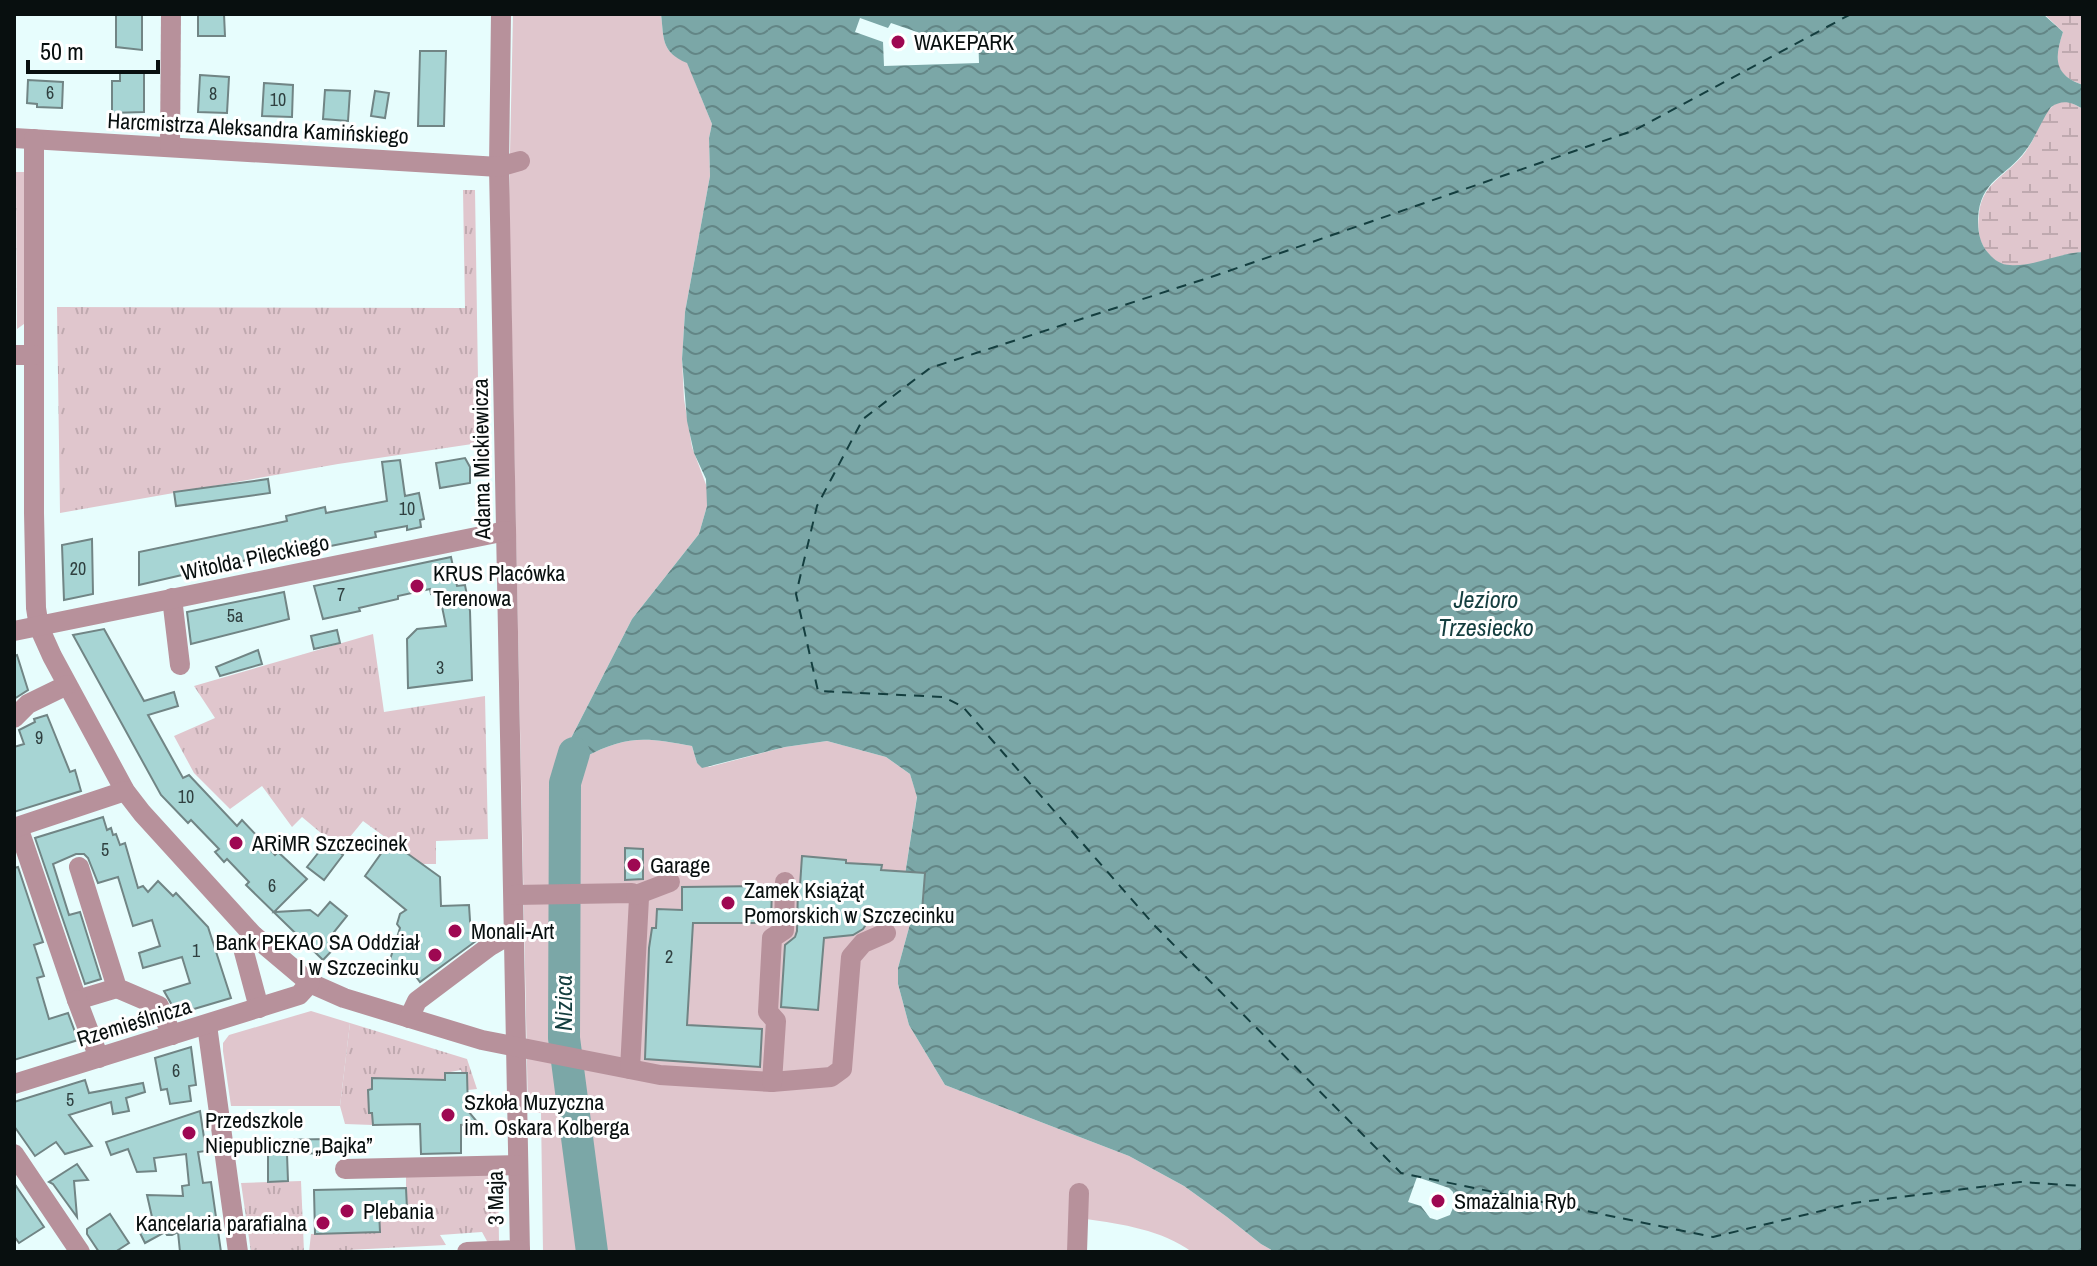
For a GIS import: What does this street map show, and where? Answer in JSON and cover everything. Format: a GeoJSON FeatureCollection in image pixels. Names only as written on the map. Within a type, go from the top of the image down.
{"type":"FeatureCollection","features":[{"type":"Feature","properties":{"kind":"street"},"geometry":{"type":"LineString","coordinates":[[170,147],[171,14]]}},
{"type":"Feature","properties":{"kind":"street","name":"Adama Mickiewicza"},"geometry":{"type":"LineString","coordinates":[[501,14],[499,167],[516,1047]]}},
{"type":"Feature","properties":{"kind":"street"},"geometry":{"type":"LineString","coordinates":[[24,139],[24,513],[39,627],[125,791],[253,935],[310,983],[344,998],[409,1018],[516,1047],[660,1075],[772,1082],[831,1077],[842,1069],[851,957],[863,943],[886,933]]}},
{"type":"Feature","properties":{"kind":"street","name":"Harcmistrza Aleksandra Kamińskiego"},"geometry":{"type":"LineString","coordinates":[[24,139],[499,167],[520,161]]}},
{"type":"Feature","properties":{"kind":"street","name":"Witolda Pileckiego"},"geometry":{"type":"LineString","coordinates":[[14,631],[506,531]]}},
{"type":"Feature","properties":{"kind":"street"},"geometry":{"type":"LineString","coordinates":[[172,598],[180,665]]}},
{"type":"Feature","properties":{"kind":"street"},"geometry":{"type":"LineString","coordinates":[[14,718],[28,704],[67,685]]}},
{"type":"Feature","properties":{"kind":"street"},"geometry":{"type":"LineString","coordinates":[[99,1058],[16,827],[125,791]]}},
{"type":"Feature","properties":{"kind":"street"},"geometry":{"type":"LineString","coordinates":[[79,867],[117,988]]}},
{"type":"Feature","properties":{"kind":"street"},"geometry":{"type":"LineString","coordinates":[[514,895],[636,895],[670,882]]}},
{"type":"Feature","properties":{"kind":"street"},"geometry":{"type":"LineString","coordinates":[[772,1082],[776,1021],[768,1012],[771,953],[772,938],[784,930],[785,882]]}},
{"type":"Feature","properties":{"kind":"street"},"geometry":{"type":"LineString","coordinates":[[630,1069],[640,901],[636,895]]}},
{"type":"Feature","properties":{"kind":"street"},"geometry":{"type":"LineString","coordinates":[[409,1018],[417,1001],[490,946],[514,932]]}},
{"type":"Feature","properties":{"kind":"street"},"geometry":{"type":"LineString","coordinates":[[253,935],[244,952],[259,1008]]}},
{"type":"Feature","properties":{"kind":"street","name":"Rzemieślnicza"},"geometry":{"type":"LineString","coordinates":[[14,1084],[299,995],[310,983]]}},
{"type":"Feature","properties":{"kind":"street"},"geometry":{"type":"LineString","coordinates":[[77,1000],[117,988],[159,1006],[172,1035]]}},
{"type":"Feature","properties":{"kind":"street"},"geometry":{"type":"LineString","coordinates":[[207,1025],[238,1252]]}},
{"type":"Feature","properties":{"kind":"street","name":"3 Maja"},"geometry":{"type":"LineString","coordinates":[[516,1047],[520,1251]]}},
{"type":"Feature","properties":{"kind":"street"},"geometry":{"type":"LineString","coordinates":[[14,1154],[80,1252]]}},
{"type":"Feature","properties":{"kind":"street"},"geometry":{"type":"LineString","coordinates":[[345,1169],[518,1165]]}},
{"type":"Feature","properties":{"kind":"street"},"geometry":{"type":"LineString","coordinates":[[1077,1252],[1079,1193]]}},
{"type":"Feature","properties":{"kind":"street"},"geometry":{"type":"LineString","coordinates":[[467,1252],[520,1251]]}},
{"type":"Feature","properties":{"kind":"green space"},"geometry":{"type":"Polygon","coordinates":[[[513,14],[661,14],[665,44],[672,54],[687,62],[712,124],[709,138],[710,176],[685,312],[682,359],[684,399],[692,447],[708,490],[707,506],[699,534],[632,619],[566,748],[583,758],[624,742],[661,741],[692,746],[697,763],[709,767],[785,747],[827,741],[886,757],[910,774],[917,796],[903,888],[910,924],[898,968],[898,984],[909,1025],[945,1085],[1129,1156],[1184,1186],[1275,1252],[1192,1252],[1155,1233],[1086,1219],[1084,1252],[543,1252],[541,1113],[528,1112],[509,199],[513,14]]]}},
{"type":"Feature","properties":{"kind":"green space"},"geometry":{"type":"Polygon","coordinates":[[[2044,14],[2083,14],[2083,85],[2061,71],[2057,58],[2063,32],[2044,14]]]}},
{"type":"Feature","properties":{"kind":"green space"},"geometry":{"type":"Polygon","coordinates":[[[2058,102],[2070,102],[2083,109],[2083,252],[2022,266],[2005,265],[1990,255],[1980,239],[1978,221],[1981,202],[1992,185],[2021,157],[2044,117],[2058,102]]]}},
{"type":"Feature","properties":{"kind":"green space"},"geometry":{"type":"Polygon","coordinates":[[[16,172],[26,172],[24,324],[17,329],[16,172]]]}},
{"type":"Feature","properties":{"kind":"green space"},"geometry":{"type":"Polygon","coordinates":[[[463,190],[475,190],[479,443],[338,464],[60,513],[57,307],[465,308],[463,190]]]}},
{"type":"Feature","properties":{"kind":"green space"},"geometry":{"type":"Polygon","coordinates":[[[373,634],[384,712],[485,696],[488,839],[436,841],[436,864],[422,864],[363,821],[340,849],[302,817],[292,827],[262,786],[230,809],[194,773],[174,736],[215,718],[194,686],[373,634]]]}},
{"type":"Feature","properties":{"kind":"green space"},"geometry":{"type":"Polygon","coordinates":[[[311,1011],[350,1023],[340,1106],[231,1106],[223,1051],[223,1043],[229,1035],[311,1011]]]}},
{"type":"Feature","properties":{"kind":"green space"},"geometry":{"type":"Polygon","coordinates":[[[350,1023],[467,1059],[477,1089],[468,1090],[467,1073],[461,1070],[445,1073],[445,1080],[372,1078],[372,1089],[368,1090],[373,1125],[345,1124],[340,1106],[350,1023]]]}},
{"type":"Feature","properties":{"kind":"green space"},"geometry":{"type":"Polygon","coordinates":[[[498,1174],[499,1242],[488,1243],[482,1232],[440,1235],[446,1245],[309,1252],[311,1234],[380,1232],[379,1210],[406,1209],[406,1177],[498,1174]]]}},
{"type":"Feature","properties":{"kind":"green space"},"geometry":{"type":"Polygon","coordinates":[[[301,1181],[304,1252],[251,1252],[241,1183],[301,1181]]]}},
{"type":"Feature","properties":{"kind":"water","name":"Jezioro Trzesiecko"},"geometry":{"type":"Polygon","coordinates":[[[661,14],[2043,14],[2063,32],[2058,50],[2059,65],[2066,76],[2083,85],[2083,109],[2067,102],[2051,107],[2026,150],[1989,187],[1980,206],[1978,223],[1985,249],[2002,264],[2028,264],[2083,252],[2083,1252],[1275,1252],[1184,1186],[1129,1156],[945,1085],[909,1025],[898,984],[898,968],[910,924],[903,888],[917,797],[910,774],[886,757],[827,741],[785,747],[702,768],[697,763],[692,746],[661,741],[624,742],[583,758],[566,748],[632,619],[699,534],[707,506],[706,479],[694,453],[687,421],[682,359],[685,312],[710,176],[709,138],[712,124],[687,63],[672,54],[665,44],[661,14]]]}},
{"type":"Feature","properties":{"kind":"pier"},"geometry":{"type":"Polygon","coordinates":[[[860,18],[888,28],[891,23],[920,33],[978,31],[979,63],[884,66],[883,42],[855,32],[860,18]]]}},
{"type":"Feature","properties":{"kind":"pier"},"geometry":{"type":"Polygon","coordinates":[[[1417,1177],[1453,1192],[1455,1203],[1450,1215],[1437,1220],[1430,1218],[1421,1206],[1408,1202],[1417,1177]]]}},
{"type":"Feature","properties":{"kind":"building"},"geometry":{"type":"Polygon","coordinates":[[[116,14],[142,14],[142,50],[116,47],[116,14]]]}},
{"type":"Feature","properties":{"kind":"building"},"geometry":{"type":"Polygon","coordinates":[[[198,14],[224,14],[225,36],[198,36],[198,14]]]}},
{"type":"Feature","properties":{"kind":"building"},"geometry":{"type":"Polygon","coordinates":[[[420,51],[446,51],[444,126],[418,126],[420,51]]]}},
{"type":"Feature","properties":{"kind":"building"},"geometry":{"type":"Polygon","coordinates":[[[120,71],[144,71],[144,112],[112,113],[112,81],[120,81],[120,71]]]}},
{"type":"Feature","properties":{"kind":"building"},"geometry":{"type":"Polygon","coordinates":[[[200,75],[229,77],[227,113],[198,112],[200,75]]]}},
{"type":"Feature","properties":{"kind":"building"},"geometry":{"type":"Polygon","coordinates":[[[28,80],[63,82],[62,108],[37,107],[37,104],[27,103],[28,80]]]}},
{"type":"Feature","properties":{"kind":"building"},"geometry":{"type":"Polygon","coordinates":[[[264,83],[293,85],[292,117],[262,116],[264,83]]]}},
{"type":"Feature","properties":{"kind":"building"},"geometry":{"type":"Polygon","coordinates":[[[325,90],[350,91],[348,121],[323,119],[325,90]]]}},
{"type":"Feature","properties":{"kind":"building"},"geometry":{"type":"Polygon","coordinates":[[[375,91],[389,93],[385,118],[371,116],[375,91]]]}},
{"type":"Feature","properties":{"kind":"building"},"geometry":{"type":"Polygon","coordinates":[[[465,458],[470,467],[470,483],[440,488],[436,463],[465,458]]]}},
{"type":"Feature","properties":{"kind":"building"},"geometry":{"type":"Polygon","coordinates":[[[400,460],[405,496],[419,493],[424,519],[420,520],[421,527],[407,530],[407,526],[375,532],[376,537],[265,559],[264,556],[139,585],[139,552],[287,521],[286,516],[325,507],[326,513],[387,501],[382,462],[400,460]]]}},
{"type":"Feature","properties":{"kind":"building"},"geometry":{"type":"Polygon","coordinates":[[[268,479],[270,493],[176,506],[174,492],[268,479]]]}},
{"type":"Feature","properties":{"kind":"building"},"geometry":{"type":"Polygon","coordinates":[[[92,539],[93,594],[64,600],[62,545],[92,539]]]}},
{"type":"Feature","properties":{"kind":"building"},"geometry":{"type":"Polygon","coordinates":[[[451,557],[457,586],[465,585],[470,611],[472,680],[408,688],[407,639],[417,629],[446,626],[439,592],[431,594],[430,589],[398,596],[398,599],[359,608],[360,611],[323,619],[314,586],[451,557]]]}},
{"type":"Feature","properties":{"kind":"building"},"geometry":{"type":"Polygon","coordinates":[[[284,592],[289,619],[191,644],[187,612],[284,592]]]}},
{"type":"Feature","properties":{"kind":"building"},"geometry":{"type":"Polygon","coordinates":[[[104,629],[144,701],[174,692],[178,706],[148,715],[183,778],[189,775],[237,826],[242,820],[275,855],[278,852],[307,879],[274,912],[310,910],[318,916],[330,902],[347,916],[334,932],[341,941],[323,960],[246,885],[249,882],[227,859],[224,862],[215,852],[219,849],[191,820],[188,823],[161,795],[73,635],[104,629]]]}},
{"type":"Feature","properties":{"kind":"building"},"geometry":{"type":"Polygon","coordinates":[[[337,630],[340,643],[314,649],[311,636],[337,630]]]}},
{"type":"Feature","properties":{"kind":"building"},"geometry":{"type":"Polygon","coordinates":[[[258,650],[262,664],[220,676],[216,667],[258,650]]]}},
{"type":"Feature","properties":{"kind":"building"},"geometry":{"type":"Polygon","coordinates":[[[17,655],[28,690],[14,699],[14,656],[17,655]]]}},
{"type":"Feature","properties":{"kind":"building"},"geometry":{"type":"Polygon","coordinates":[[[47,715],[70,772],[75,770],[81,791],[14,812],[14,747],[24,744],[19,730],[35,722],[34,719],[47,715]]]}},
{"type":"Feature","properties":{"kind":"building"},"geometry":{"type":"Polygon","coordinates":[[[103,817],[107,830],[111,828],[120,845],[125,843],[138,888],[143,886],[148,892],[158,881],[173,896],[176,893],[208,927],[231,998],[177,1014],[164,991],[190,983],[182,957],[143,968],[139,953],[160,946],[152,920],[133,926],[118,877],[98,883],[88,858],[84,854],[76,854],[53,864],[69,915],[80,912],[101,979],[85,984],[35,838],[103,817]]]}},
{"type":"Feature","properties":{"kind":"building"},"geometry":{"type":"Polygon","coordinates":[[[390,841],[440,877],[441,906],[469,905],[471,936],[476,941],[420,982],[414,974],[388,966],[400,928],[397,924],[400,914],[406,910],[365,876],[390,841]]]}},
{"type":"Feature","properties":{"kind":"building"},"geometry":{"type":"Polygon","coordinates":[[[327,842],[343,855],[324,880],[307,867],[327,842]]]}},
{"type":"Feature","properties":{"kind":"building","name":"Garage"},"geometry":{"type":"Polygon","coordinates":[[[625,848],[643,849],[643,879],[625,880],[625,848]]]}},
{"type":"Feature","properties":{"kind":"building"},"geometry":{"type":"Polygon","coordinates":[[[802,856],[882,865],[881,870],[925,873],[921,924],[869,920],[863,929],[853,935],[824,938],[818,1010],[781,1007],[785,945],[797,931],[802,856]]]}},
{"type":"Feature","properties":{"kind":"building"},"geometry":{"type":"Polygon","coordinates":[[[18,867],[43,942],[34,945],[44,976],[37,978],[49,1019],[68,1013],[78,1040],[14,1060],[14,868],[18,867]]]}},
{"type":"Feature","properties":{"kind":"building"},"geometry":{"type":"Polygon","coordinates":[[[772,886],[771,923],[693,923],[687,1025],[762,1029],[760,1067],[645,1059],[649,948],[652,928],[656,928],[657,909],[682,910],[682,887],[772,886]]]}},
{"type":"Feature","properties":{"kind":"building"},"geometry":{"type":"Polygon","coordinates":[[[191,1047],[196,1085],[189,1086],[191,1101],[170,1104],[167,1089],[161,1090],[155,1058],[191,1047]]]}},
{"type":"Feature","properties":{"kind":"building","name":"Szkoła Muzyczna im. Oskara Kolberga"},"geometry":{"type":"Polygon","coordinates":[[[445,1073],[467,1073],[468,1111],[478,1123],[461,1125],[461,1153],[421,1154],[420,1124],[373,1125],[368,1090],[372,1089],[372,1078],[445,1080],[445,1073]]]}},
{"type":"Feature","properties":{"kind":"building"},"geometry":{"type":"Polygon","coordinates":[[[85,1080],[89,1093],[143,1083],[145,1092],[126,1098],[129,1111],[113,1114],[111,1102],[69,1115],[92,1146],[65,1154],[56,1142],[35,1156],[14,1126],[14,1102],[85,1080]]]}},
{"type":"Feature","properties":{"kind":"building"},"geometry":{"type":"Polygon","coordinates":[[[200,1111],[206,1151],[198,1152],[203,1183],[211,1182],[221,1252],[180,1252],[178,1232],[167,1235],[165,1232],[145,1243],[136,1225],[152,1217],[147,1195],[183,1196],[182,1186],[189,1185],[186,1154],[154,1158],[156,1171],[137,1172],[128,1149],[111,1155],[106,1142],[200,1111]]]}},
{"type":"Feature","properties":{"kind":"building"},"geometry":{"type":"Polygon","coordinates":[[[328,1139],[328,1153],[287,1154],[288,1181],[268,1182],[268,1140],[328,1139]]]}},
{"type":"Feature","properties":{"kind":"building"},"geometry":{"type":"Polygon","coordinates":[[[77,1164],[88,1180],[74,1181],[77,1217],[49,1182],[77,1164]]]}},
{"type":"Feature","properties":{"kind":"building"},"geometry":{"type":"Polygon","coordinates":[[[14,1183],[44,1227],[19,1243],[14,1236],[14,1183]]]}},
{"type":"Feature","properties":{"kind":"building","name":"Plebania"},"geometry":{"type":"Polygon","coordinates":[[[406,1188],[407,1209],[379,1210],[380,1232],[315,1234],[314,1190],[406,1188]]]}},
{"type":"Feature","properties":{"kind":"building"},"geometry":{"type":"Polygon","coordinates":[[[110,1214],[129,1243],[115,1252],[99,1252],[87,1229],[110,1214]]]}},
{"type":"Feature","properties":{"kind":"waterway","name":"Nizica"},"geometry":{"type":"LineString","coordinates":[[574,753],[565,783],[564,1038],[592,1252]]}},
{"type":"Feature","properties":{"kind":"ferry route"},"geometry":{"type":"LineString","coordinates":[[1851,14],[1635,130],[1217,275],[930,368],[863,419],[817,506],[796,594],[818,691],[944,697],[963,707],[1155,926],[1401,1173],[1713,1237],[1854,1203],[2020,1182],[2083,1186]]}},
{"type":"Feature","properties":{"kind":"place","name":"WAKEPARK"},"geometry":{"type":"Point","coordinates":[898,42]}},
{"type":"Feature","properties":{"kind":"place","name":"KRUS Placówka Terenowa"},"geometry":{"type":"Point","coordinates":[417,586]}},
{"type":"Feature","properties":{"kind":"place","name":"ARiMR Szczecinek"},"geometry":{"type":"Point","coordinates":[236,843]}},
{"type":"Feature","properties":{"kind":"place","name":"Garage"},"geometry":{"type":"Point","coordinates":[634,865]}},
{"type":"Feature","properties":{"kind":"place","name":"Zamek Książąt Pomorskich w Szczecinku"},"geometry":{"type":"Point","coordinates":[728,903]}},
{"type":"Feature","properties":{"kind":"place","name":"Monali-Art"},"geometry":{"type":"Point","coordinates":[455,931]}},
{"type":"Feature","properties":{"kind":"place","name":"Bank PEKAO SA Oddział I w Szczecinku"},"geometry":{"type":"Point","coordinates":[435,955]}},
{"type":"Feature","properties":{"kind":"place","name":"Szkoła Muzyczna im. Oskara Kolberga"},"geometry":{"type":"Point","coordinates":[448,1115]}},
{"type":"Feature","properties":{"kind":"place","name":"Przedszkole Niepubliczne „Bajka”"},"geometry":{"type":"Point","coordinates":[189,1133]}},
{"type":"Feature","properties":{"kind":"place","name":"Smażalnia Ryb"},"geometry":{"type":"Point","coordinates":[1438,1201]}},
{"type":"Feature","properties":{"kind":"place","name":"Plebania"},"geometry":{"type":"Point","coordinates":[347,1211]}},
{"type":"Feature","properties":{"kind":"place","name":"Kancelaria parafialna"},"geometry":{"type":"Point","coordinates":[323,1223]}}]}
